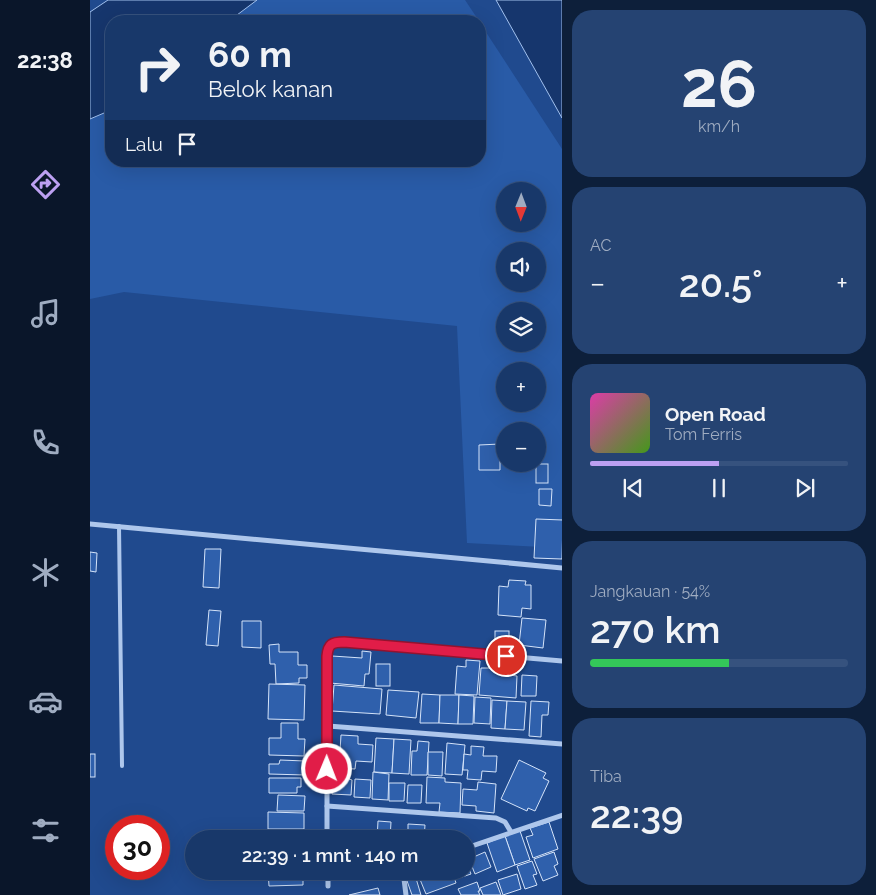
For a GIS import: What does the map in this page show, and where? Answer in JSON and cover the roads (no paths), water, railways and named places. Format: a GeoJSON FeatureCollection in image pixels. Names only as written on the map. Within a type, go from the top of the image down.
{"type":"FeatureCollection","features":[{"type":"Feature","properties":{"kind":"street"},"geometry":{"type":"LineString","coordinates":[[90,524],[562,568]]}},
{"type":"Feature","properties":{"kind":"street"},"geometry":{"type":"LineString","coordinates":[[328,830],[327,656],[328,647],[332,643],[344,642],[562,661]]}},
{"type":"Feature","properties":{"kind":"street"},"geometry":{"type":"LineString","coordinates":[[328,726],[562,744]]}},
{"type":"Feature","properties":{"kind":"street"},"geometry":{"type":"LineString","coordinates":[[327,806],[496,818],[505,822],[511,832]]}},
{"type":"Feature","properties":{"kind":"street"},"geometry":{"type":"LineString","coordinates":[[475,845],[562,815]]}},
{"type":"Feature","properties":{"kind":"street"},"geometry":{"type":"LineString","coordinates":[[328,880],[328,886]]}},
{"type":"Feature","properties":{"kind":"street"},"geometry":{"type":"LineString","coordinates":[[404,880],[406,895]]}},
{"type":"Feature","properties":{"kind":"lane"},"geometry":{"type":"LineString","coordinates":[[119,526],[122,766]]}}]}
